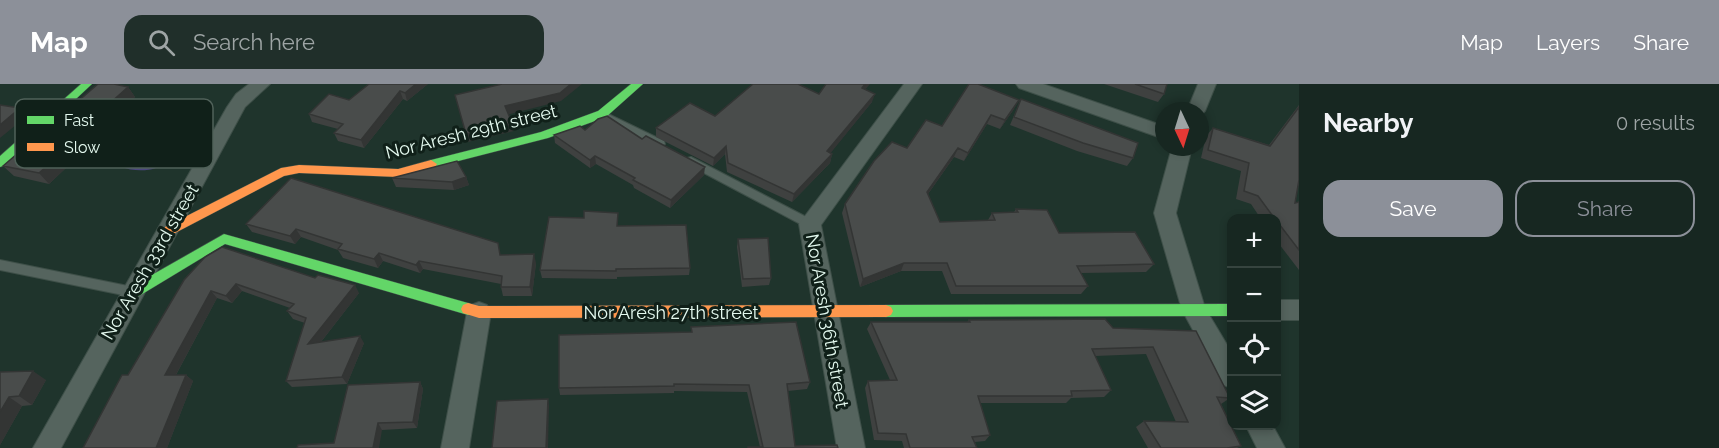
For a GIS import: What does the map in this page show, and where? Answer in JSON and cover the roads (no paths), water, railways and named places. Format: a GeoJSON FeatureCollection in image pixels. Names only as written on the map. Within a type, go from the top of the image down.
{"type":"FeatureCollection","features":[{"type":"Feature","properties":{"kind":"street"},"geometry":{"type":"LineString","coordinates":[[71,99],[87,84]]}},
{"type":"Feature","properties":{"kind":"street","name":"Nor Aresh 33rd street"},"geometry":{"type":"LineString","coordinates":[[213,151],[242,98],[261,84]]}},
{"type":"Feature","properties":{"kind":"street","name":"Nor Aresh 29th street"},"geometry":{"type":"LineString","coordinates":[[170,230],[281,172],[299,169],[398,173],[544,135],[602,114],[638,84]]}},
{"type":"Feature","properties":{"kind":"street","name":"Nor Aresh 36th street"},"geometry":{"type":"LineString","coordinates":[[851,448],[810,224],[914,84]]}},
{"type":"Feature","properties":{"kind":"street"},"geometry":{"type":"LineString","coordinates":[[1025,84],[1155,130]]}},
{"type":"Feature","properties":{"kind":"street"},"geometry":{"type":"LineString","coordinates":[[1200,102],[1207,84]]}},
{"type":"Feature","properties":{"kind":"street"},"geometry":{"type":"LineString","coordinates":[[0,164],[15,150]]}},
{"type":"Feature","properties":{"kind":"street"},"geometry":{"type":"LineString","coordinates":[[1180,156],[1165,213],[1194,310],[1231,376]]}},
{"type":"Feature","properties":{"kind":"street","name":"Nor Aresh 33rd street"},"geometry":{"type":"LineString","coordinates":[[47,448],[101,347],[204,168]]}},
{"type":"Feature","properties":{"kind":"street","name":"Nor Aresh 27th street"},"geometry":{"type":"LineString","coordinates":[[134,292],[224,239],[479,312],[825,313],[1227,310]]}},
{"type":"Feature","properties":{"kind":"street"},"geometry":{"type":"LineString","coordinates":[[1281,310],[1299,310]]}},
{"type":"Feature","properties":{"kind":"street"},"geometry":{"type":"LineString","coordinates":[[455,448],[479,312]]}},
{"type":"Feature","properties":{"kind":"street"},"geometry":{"type":"LineString","coordinates":[[1260,430],[1271,448]]}},
{"type":"Feature","properties":{"kind":"lane"},"geometry":{"type":"LineString","coordinates":[[602,114],[810,224]]}},
{"type":"Feature","properties":{"kind":"lane"},"geometry":{"type":"LineString","coordinates":[[0,265],[134,292]]}}]}
